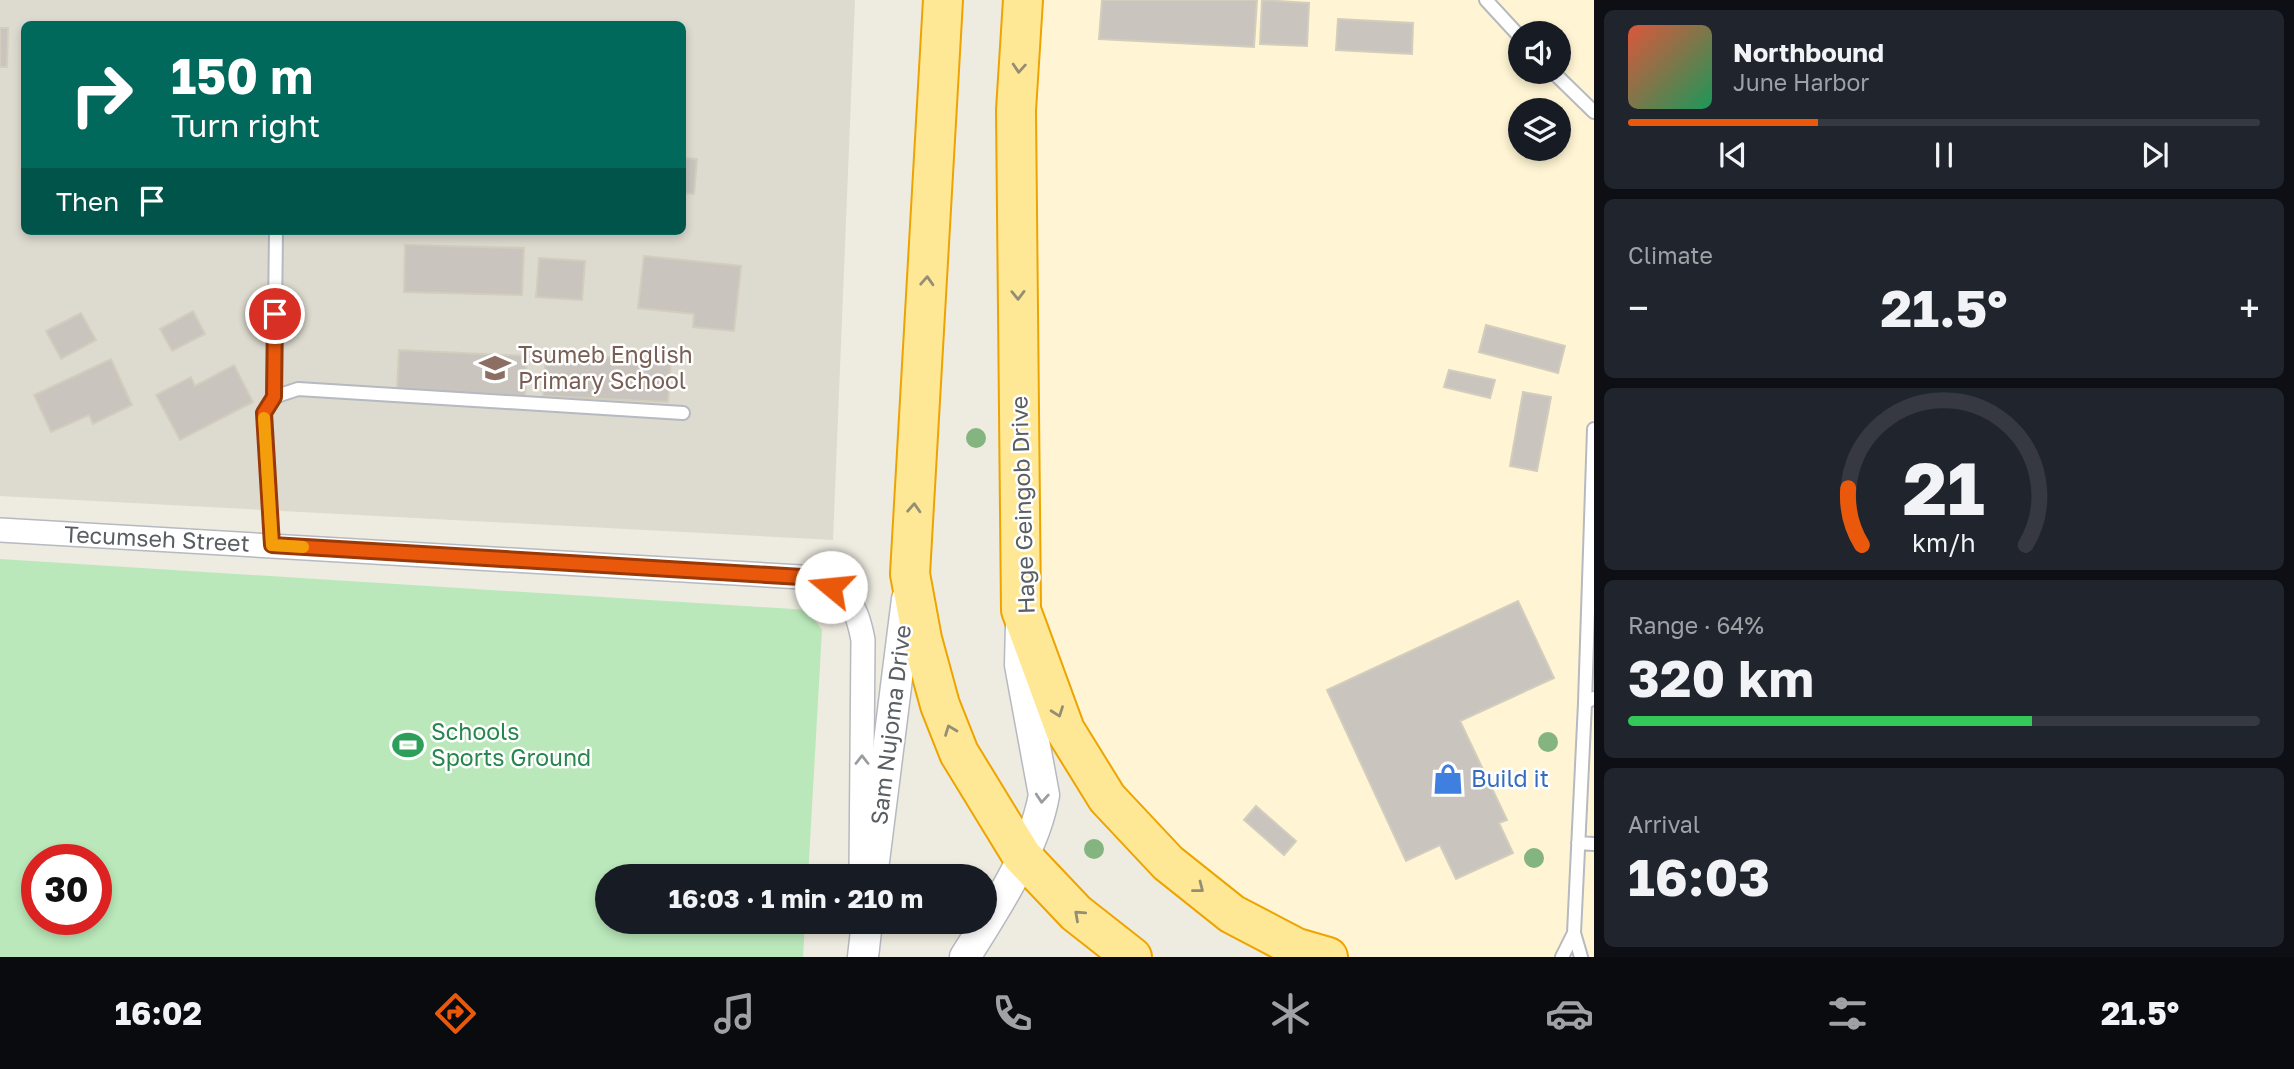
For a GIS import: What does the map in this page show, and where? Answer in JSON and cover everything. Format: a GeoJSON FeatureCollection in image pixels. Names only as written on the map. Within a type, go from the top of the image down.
{"type":"FeatureCollection","features":[{"type":"Feature","properties":{"kind":"highway"},"geometry":{"type":"LineString","coordinates":[[943,0],[910,574],[922,639],[940,705],[959,753],[1022,856],[1076,913],[1132,957]]}},
{"type":"Feature","properties":{"kind":"highway","name":"Hage Geingob Drive"},"geometry":{"type":"LineString","coordinates":[[1023,0],[1016,110],[1021,610],[1065,730],[1107,798],[1168,863],[1232,914],[1297,948],[1328,957]]}},
{"type":"Feature","properties":{"kind":"street","name":"Tecumseh Street"},"geometry":{"type":"LineString","coordinates":[[0,530],[818,578],[844,595],[859,614],[863,640],[861,864]]}},
{"type":"Feature","properties":{"kind":"street","name":"Sam Nujoma Drive"},"geometry":{"type":"LineString","coordinates":[[874,864],[910,574]]}},
{"type":"Feature","properties":{"kind":"street"},"geometry":{"type":"LineString","coordinates":[[965,957],[1013,879],[1041,814],[1044,795],[1020,664],[1021,610]]}},
{"type":"Feature","properties":{"kind":"street"},"geometry":{"type":"LineString","coordinates":[[860,934],[861,957]]}},
{"type":"Feature","properties":{"kind":"street"},"geometry":{"type":"LineString","coordinates":[[861,957],[865,934]]}},
{"type":"Feature","properties":{"kind":"lane"},"geometry":{"type":"LineString","coordinates":[[1486,0],[1508,24]]}},
{"type":"Feature","properties":{"kind":"lane"},"geometry":{"type":"LineString","coordinates":[[1565,84],[1594,112]]}},
{"type":"Feature","properties":{"kind":"lane"},"geometry":{"type":"LineString","coordinates":[[272,545],[264,413],[274,397],[276,235]]}},
{"type":"Feature","properties":{"kind":"lane"},"geometry":{"type":"LineString","coordinates":[[274,397],[298,389],[683,413]]}},
{"type":"Feature","properties":{"kind":"lane"},"geometry":{"type":"LineString","coordinates":[[1581,957],[1574,933],[1589,700],[1594,429]]}},
{"type":"Feature","properties":{"kind":"lane"},"geometry":{"type":"LineString","coordinates":[[1578,844],[1594,844]]}},
{"type":"Feature","properties":{"kind":"lane"},"geometry":{"type":"LineString","coordinates":[[1562,957],[1574,933]]}},
{"type":"Feature","properties":{"kind":"shaded area","name":"Tsumeb English Primary School"},"geometry":{"type":"Polygon","coordinates":[[[0,0],[855,0],[833,540],[0,496],[0,0]]]}},
{"type":"Feature","properties":{"kind":"shaded area"},"geometry":{"type":"Polygon","coordinates":[[[1023,0],[1594,0],[1594,957],[1328,957],[1297,948],[1107,798],[1021,610],[1023,0]]]}},
{"type":"Feature","properties":{"kind":"green space","name":"Schools Sports Ground"},"geometry":{"type":"Polygon","coordinates":[[[0,559],[808,610],[822,630],[809,864],[595,864],[595,934],[804,934],[803,957],[0,957],[0,559]]]}},
{"type":"Feature","properties":{"kind":"building"},"geometry":{"type":"Polygon","coordinates":[[[1102,0],[1257,0],[1254,47],[1099,39],[1102,0]]]}},
{"type":"Feature","properties":{"kind":"building"},"geometry":{"type":"Polygon","coordinates":[[[1262,0],[1309,3],[1307,46],[1260,44],[1262,0]]]}},
{"type":"Feature","properties":{"kind":"building"},"geometry":{"type":"Polygon","coordinates":[[[1338,19],[1413,23],[1412,54],[1336,50],[1338,19]]]}},
{"type":"Feature","properties":{"kind":"building"},"geometry":{"type":"Polygon","coordinates":[[[0,28],[8,28],[7,67],[0,67],[0,28]]]}},
{"type":"Feature","properties":{"kind":"building"},"geometry":{"type":"Polygon","coordinates":[[[686,158],[697,159],[694,194],[686,193],[686,158]]]}},
{"type":"Feature","properties":{"kind":"building"},"geometry":{"type":"Polygon","coordinates":[[[405,245],[524,248],[522,295],[404,292],[405,245]]]}},
{"type":"Feature","properties":{"kind":"building"},"geometry":{"type":"Polygon","coordinates":[[[644,256],[741,266],[734,331],[693,327],[694,314],[638,308],[644,256]]]}},
{"type":"Feature","properties":{"kind":"building"},"geometry":{"type":"Polygon","coordinates":[[[539,258],[585,261],[582,300],[536,297],[539,258]]]}},
{"type":"Feature","properties":{"kind":"building"},"geometry":{"type":"Polygon","coordinates":[[[193,311],[205,334],[172,351],[160,329],[193,311]]]}},
{"type":"Feature","properties":{"kind":"building"},"geometry":{"type":"Polygon","coordinates":[[[81,313],[96,340],[61,359],[46,331],[81,313]]]}},
{"type":"Feature","properties":{"kind":"building"},"geometry":{"type":"Polygon","coordinates":[[[1486,325],[1565,346],[1558,373],[1479,352],[1486,325]]]}},
{"type":"Feature","properties":{"kind":"building"},"geometry":{"type":"Polygon","coordinates":[[[399,350],[527,356],[525,396],[397,390],[399,350]]]}},
{"type":"Feature","properties":{"kind":"building"},"geometry":{"type":"Polygon","coordinates":[[[546,354],[671,360],[668,402],[543,396],[546,354]]]}},
{"type":"Feature","properties":{"kind":"building"},"geometry":{"type":"Polygon","coordinates":[[[111,359],[132,405],[93,424],[89,415],[51,432],[34,395],[111,359]]]}},
{"type":"Feature","properties":{"kind":"building"},"geometry":{"type":"Polygon","coordinates":[[[234,365],[253,402],[180,440],[156,395],[191,377],[195,386],[234,365]]]}},
{"type":"Feature","properties":{"kind":"building"},"geometry":{"type":"Polygon","coordinates":[[[1449,370],[1495,380],[1490,398],[1444,387],[1449,370]]]}},
{"type":"Feature","properties":{"kind":"building"},"geometry":{"type":"Polygon","coordinates":[[[1523,392],[1551,397],[1537,471],[1510,466],[1523,392]]]}},
{"type":"Feature","properties":{"kind":"building"},"geometry":{"type":"Polygon","coordinates":[[[1518,601],[1554,678],[1460,721],[1507,820],[1499,823],[1513,853],[1456,879],[1440,845],[1406,861],[1327,690],[1518,601]]]}},
{"type":"Feature","properties":{"kind":"building"},"geometry":{"type":"Polygon","coordinates":[[[1256,806],[1296,841],[1284,855],[1244,820],[1256,806]]]}},
{"type":"Feature","properties":{"kind":"slow traffic"},"geometry":{"type":"LineString","coordinates":[[264,418],[272,545],[303,547]]}},
{"type":"Feature","properties":{"kind":"place","name":"Tsumeb English Primary School"},"geometry":{"type":"Point","coordinates":[495,368]}},
{"type":"Feature","properties":{"kind":"place","name":"Schools Sports Ground"},"geometry":{"type":"Point","coordinates":[408,745]}},
{"type":"Feature","properties":{"kind":"place","name":"Build it"},"geometry":{"type":"Point","coordinates":[1448,779]}},
{"type":"Feature","properties":{"kind":"route"},"geometry":{"type":"LineString","coordinates":[[275,314],[274,397],[264,413],[272,545],[818,578],[831,587]]}}]}
